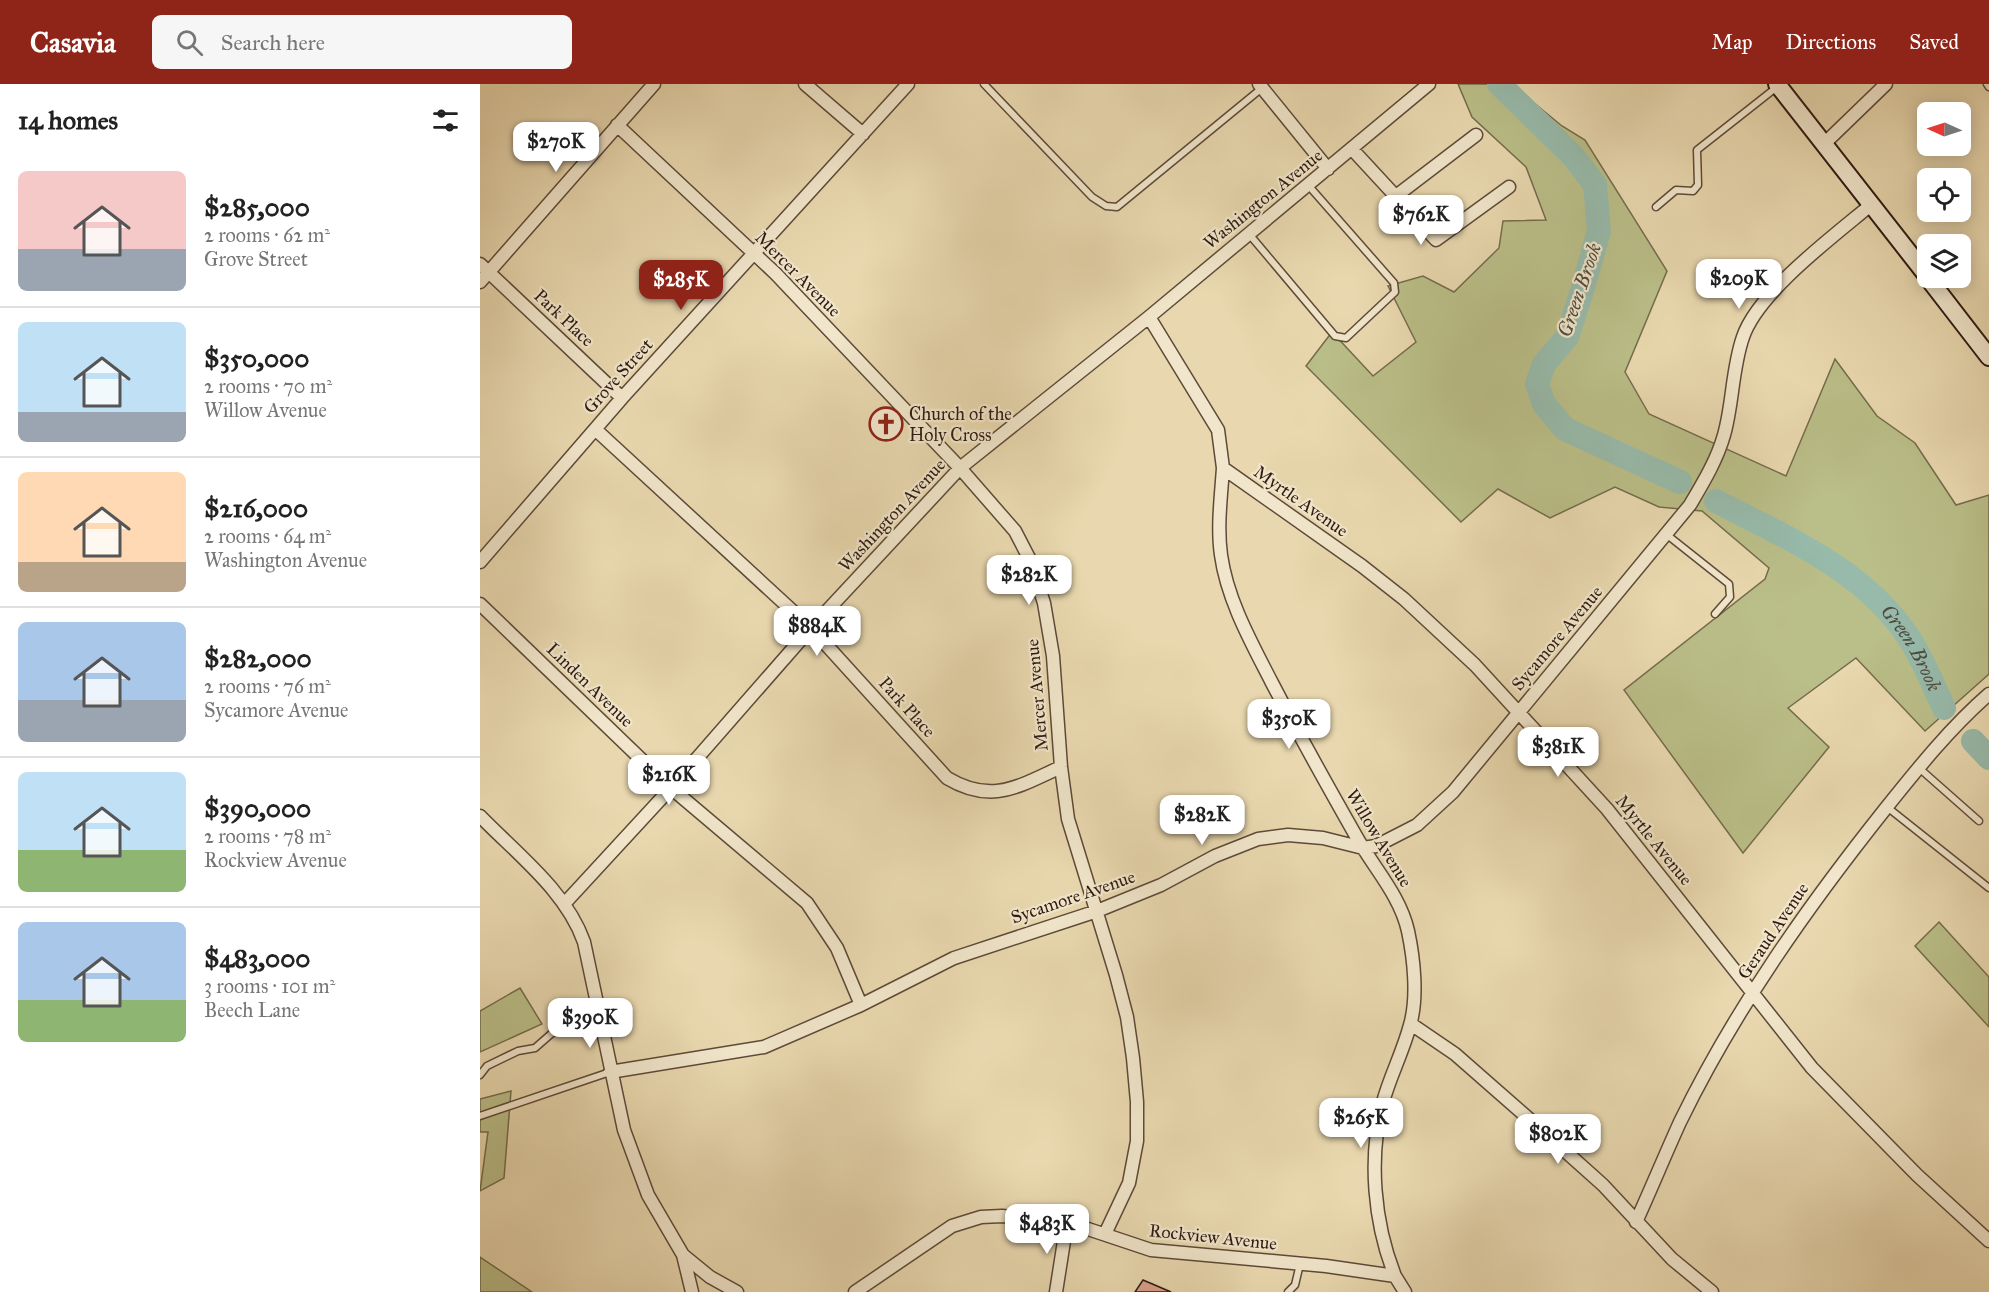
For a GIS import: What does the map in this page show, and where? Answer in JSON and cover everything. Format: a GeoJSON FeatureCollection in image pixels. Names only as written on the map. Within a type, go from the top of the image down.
{"type":"FeatureCollection","features":[{"type":"Feature","properties":{"kind":"street"},"geometry":{"type":"LineString","coordinates":[[480,282],[484,268],[654,84]]}},
{"type":"Feature","properties":{"kind":"street"},"geometry":{"type":"LineString","coordinates":[[806,84],[862,134]]}},
{"type":"Feature","properties":{"kind":"street","name":"Grove Street"},"geometry":{"type":"LineString","coordinates":[[480,562],[622,398],[908,84]]}},
{"type":"Feature","properties":{"kind":"street","name":"Washington Avenue"},"geometry":{"type":"LineString","coordinates":[[565,903],[671,788],[811,628],[960,468],[1149,316],[1429,84]]}},
{"type":"Feature","properties":{"kind":"street"},"geometry":{"type":"LineString","coordinates":[[1825,143],[1886,84]]}},
{"type":"Feature","properties":{"kind":"street"},"geometry":{"type":"LineString","coordinates":[[1778,85],[1917,263]]}},
{"type":"Feature","properties":{"kind":"street"},"geometry":{"type":"LineString","coordinates":[[1260,86],[1328,169]]}},
{"type":"Feature","properties":{"kind":"street","name":"Mercer Avenue"},"geometry":{"type":"LineString","coordinates":[[617,125],[754,254],[960,468],[1015,531],[1030,560],[1044,603],[1053,656],[1061,767],[1068,819],[1127,1017],[1137,1102],[1137,1141],[1129,1183],[1105,1234]]}},
{"type":"Feature","properties":{"kind":"street"},"geometry":{"type":"LineString","coordinates":[[1396,196],[1476,135]]}},
{"type":"Feature","properties":{"kind":"street"},"geometry":{"type":"LineString","coordinates":[[1352,149],[1436,240],[1509,187]]}},
{"type":"Feature","properties":{"kind":"street","name":"Sycamore Avenue"},"geometry":{"type":"LineString","coordinates":[[610,1072],[735,1054],[764,1047],[861,1005],[979,948],[1097,911],[1161,885],[1215,856],[1258,839],[1288,835],[1323,838],[1363,848],[1376,846],[1418,825],[1435,811],[1690,505],[1705,479],[1724,435],[1743,338],[1750,321],[1761,306],[1810,256],[1872,204]]}},
{"type":"Feature","properties":{"kind":"street","name":"Park Place"},"geometry":{"type":"LineString","coordinates":[[484,268],[622,398]]}},
{"type":"Feature","properties":{"kind":"street"},"geometry":{"type":"LineString","coordinates":[[1936,288],[1989,357]]}},
{"type":"Feature","properties":{"kind":"street"},"geometry":{"type":"LineString","coordinates":[[1149,316],[1218,430],[1223,468]]}},
{"type":"Feature","properties":{"kind":"street","name":"Park Place"},"geometry":{"type":"LineString","coordinates":[[595,429],[811,628],[947,778],[958,784],[988,792],[1010,790],[1061,767]]}},
{"type":"Feature","properties":{"kind":"street","name":"Myrtle Avenue"},"geometry":{"type":"LineString","coordinates":[[1223,468],[1362,566],[1404,599],[1475,665],[1607,809],[1812,1068],[1917,1174],[1989,1241]]}},
{"type":"Feature","properties":{"kind":"street","name":"Willow Avenue"},"geometry":{"type":"LineString","coordinates":[[1223,468],[1221,554],[1228,587],[1280,699],[1363,848],[1385,878],[1408,929],[1413,968],[1411,1024],[1383,1102],[1376,1134],[1374,1174],[1385,1250],[1395,1276]]}},
{"type":"Feature","properties":{"kind":"street","name":"Linden Avenue"},"geometry":{"type":"LineString","coordinates":[[480,604],[671,788],[807,903],[837,948],[861,1005]]}},
{"type":"Feature","properties":{"kind":"street","name":"Geraud Avenue"},"geometry":{"type":"LineString","coordinates":[[1636,1222],[1681,1122],[1753,994],[1793,929],[1919,768],[1974,707],[1989,694]]}},
{"type":"Feature","properties":{"kind":"street"},"geometry":{"type":"LineString","coordinates":[[480,816],[565,903],[584,942],[624,1130],[636,1167],[683,1255],[692,1292]]}},
{"type":"Feature","properties":{"kind":"street"},"geometry":{"type":"LineString","coordinates":[[1411,1024],[1455,1054],[1536,1125],[1603,1185],[1672,1259],[1712,1292]]}},
{"type":"Feature","properties":{"kind":"street","name":"Rockview Avenue"},"geometry":{"type":"LineString","coordinates":[[855,1292],[879,1277],[913,1250],[952,1226],[981,1217],[1002,1216],[1066,1222],[1151,1250],[1301,1264],[1395,1276]]}},
{"type":"Feature","properties":{"kind":"street"},"geometry":{"type":"LineString","coordinates":[[1056,1292],[1066,1222]]}},
{"type":"Feature","properties":{"kind":"street"},"geometry":{"type":"LineString","coordinates":[[683,1255],[710,1277],[737,1292]]}},
{"type":"Feature","properties":{"kind":"street"},"geometry":{"type":"LineString","coordinates":[[1395,1276],[1405,1292]]}},
{"type":"Feature","properties":{"kind":"lane"},"geometry":{"type":"LineString","coordinates":[[984,84],[1092,197],[1106,206],[1117,207],[1260,86]]}},
{"type":"Feature","properties":{"kind":"lane"},"geometry":{"type":"LineString","coordinates":[[1656,207],[1676,190],[1693,191],[1698,185],[1696,150],[1778,85]]}},
{"type":"Feature","properties":{"kind":"lane"},"geometry":{"type":"LineString","coordinates":[[1249,234],[1335,336],[1346,338],[1395,292],[1394,283],[1308,185]]}},
{"type":"Feature","properties":{"kind":"lane"},"geometry":{"type":"LineString","coordinates":[[1666,534],[1729,584],[1730,597],[1715,614]]}},
{"type":"Feature","properties":{"kind":"lane"},"geometry":{"type":"LineString","coordinates":[[1919,768],[1979,821]]}},
{"type":"Feature","properties":{"kind":"lane"},"geometry":{"type":"LineString","coordinates":[[1887,807],[1989,888]]}},
{"type":"Feature","properties":{"kind":"lane"},"geometry":{"type":"LineString","coordinates":[[480,1075],[487,1066],[518,1051],[535,1048],[551,1034],[598,1010]]}},
{"type":"Feature","properties":{"kind":"lane"},"geometry":{"type":"LineString","coordinates":[[480,1116],[610,1072]]}},
{"type":"Feature","properties":{"kind":"lane"},"geometry":{"type":"LineString","coordinates":[[1288,1292],[1295,1285],[1301,1264]]}},
{"type":"Feature","properties":{"kind":"green space"},"geometry":{"type":"Polygon","coordinates":[[[1458,84],[1511,84],[1562,126],[1585,140],[1667,271],[1625,372],[1649,414],[1786,476],[1835,359],[1877,416],[1915,443],[1956,505],[1989,495],[1989,674],[1925,731],[1856,658],[1788,708],[1829,747],[1743,853],[1624,690],[1765,579],[1769,568],[1702,511],[1659,507],[1615,487],[1550,518],[1498,489],[1461,522],[1306,366],[1332,332],[1373,376],[1416,342],[1388,286],[1423,276],[1454,292],[1499,248],[1503,221],[1546,220],[1526,167],[1472,117],[1458,84]]]}},
{"type":"Feature","properties":{"kind":"green space"},"geometry":{"type":"Polygon","coordinates":[[[1939,922],[1989,977],[1989,1027],[1915,946],[1939,922]]]}},
{"type":"Feature","properties":{"kind":"green space"},"geometry":{"type":"Polygon","coordinates":[[[520,988],[542,1024],[480,1052],[480,1011],[520,988]]]}},
{"type":"Feature","properties":{"kind":"green space"},"geometry":{"type":"Polygon","coordinates":[[[511,1091],[504,1178],[480,1191],[488,1132],[480,1132],[480,1099],[511,1091]]]}},
{"type":"Feature","properties":{"kind":"green space"},"geometry":{"type":"Polygon","coordinates":[[[480,1257],[532,1292],[480,1292],[480,1257]]]}},
{"type":"Feature","properties":{"kind":"building"},"geometry":{"type":"Polygon","coordinates":[[[1143,1280],[1171,1292],[1135,1292],[1143,1280]]]}},
{"type":"Feature","properties":{"kind":"waterway","name":"Green Brook"},"geometry":{"type":"LineString","coordinates":[[1499,84],[1573,156],[1595,185],[1599,231],[1567,337],[1544,364],[1537,384],[1544,404],[1565,429],[1680,482]]}},
{"type":"Feature","properties":{"kind":"waterway","name":"Green Brook"},"geometry":{"type":"LineString","coordinates":[[1716,501],[1796,542],[1847,574],[1870,593],[1891,614],[1909,638],[1944,708]]}},
{"type":"Feature","properties":{"kind":"waterway","name":"Green Brook"},"geometry":{"type":"LineString","coordinates":[[1973,741],[1989,758]]}},
{"type":"Feature","properties":{"kind":"place","name":"Church of the Holy Cross"},"geometry":{"type":"Point","coordinates":[886,424]}}]}
